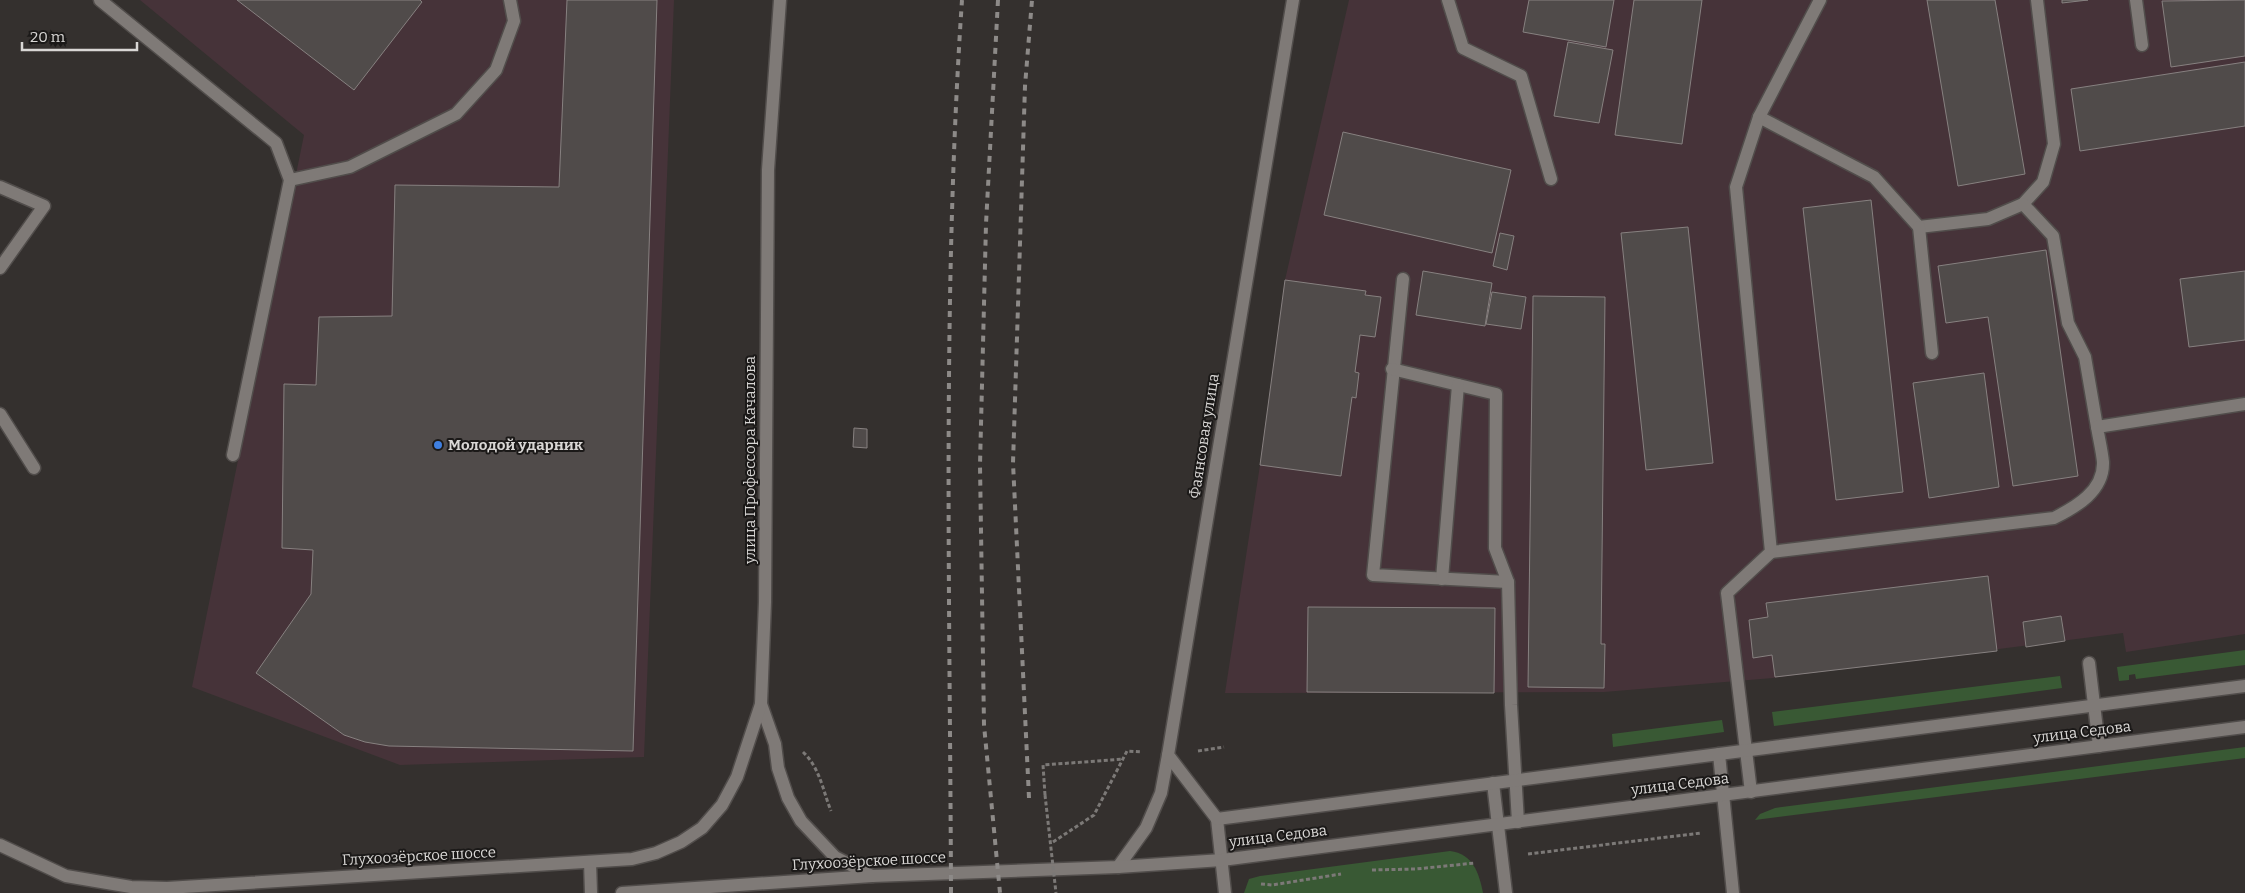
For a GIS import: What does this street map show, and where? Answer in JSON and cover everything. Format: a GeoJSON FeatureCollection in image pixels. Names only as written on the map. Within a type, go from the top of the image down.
{"type":"FeatureCollection","features":[{"type":"Feature","properties":{"kind":"street"},"geometry":{"type":"LineString","coordinates":[[100,0],[276,143],[290,180],[233,455]]}},
{"type":"Feature","properties":{"kind":"street"},"geometry":{"type":"LineString","coordinates":[[290,180],[350,167],[456,114],[496,70],[514,21],[510,0]]}},
{"type":"Feature","properties":{"kind":"street","name":"улица Профессора Качалова"},"geometry":{"type":"LineString","coordinates":[[780,0],[768,170],[765,602],[761,704],[775,744],[778,768],[788,798],[801,821],[835,857],[872,876]]}},
{"type":"Feature","properties":{"kind":"street","name":"Фаянсовая улица"},"geometry":{"type":"LineString","coordinates":[[1118,867],[1146,828],[1161,793],[1293,0]]}},
{"type":"Feature","properties":{"kind":"street"},"geometry":{"type":"LineString","coordinates":[[1448,0],[1463,48],[1521,76],[1551,179]]}},
{"type":"Feature","properties":{"kind":"street"},"geometry":{"type":"LineString","coordinates":[[1771,552],[1736,187],[1759,117],[1820,0]]}},
{"type":"Feature","properties":{"kind":"street"},"geometry":{"type":"LineString","coordinates":[[1919,227],[1988,219],[2023,204],[2043,182],[2054,144],[2037,0]]}},
{"type":"Feature","properties":{"kind":"street"},"geometry":{"type":"LineString","coordinates":[[2136,0],[2142,45]]}},
{"type":"Feature","properties":{"kind":"street"},"geometry":{"type":"LineString","coordinates":[[1759,117],[1874,177],[1919,227],[1932,353]]}},
{"type":"Feature","properties":{"kind":"street"},"geometry":{"type":"LineString","coordinates":[[0,187],[44,206],[0,268]]}},
{"type":"Feature","properties":{"kind":"street"},"geometry":{"type":"LineString","coordinates":[[1751,792],[1727,593],[1771,552],[2054,518],[2077,506],[2097,487],[2103,464],[2085,357],[2068,323],[2053,236],[2023,204]]}},
{"type":"Feature","properties":{"kind":"street"},"geometry":{"type":"LineString","coordinates":[[1403,279],[1392,369],[1373,575],[1508,582]]}},
{"type":"Feature","properties":{"kind":"street"},"geometry":{"type":"LineString","coordinates":[[1392,369],[1496,394],[1495,548],[1508,582],[1511,705],[1518,822]]}},
{"type":"Feature","properties":{"kind":"street"},"geometry":{"type":"LineString","coordinates":[[1442,579],[1458,385]]}},
{"type":"Feature","properties":{"kind":"street"},"geometry":{"type":"LineString","coordinates":[[2097,427],[2245,404]]}},
{"type":"Feature","properties":{"kind":"street"},"geometry":{"type":"LineString","coordinates":[[0,414],[34,468]]}},
{"type":"Feature","properties":{"kind":"street"},"geometry":{"type":"LineString","coordinates":[[2089,662],[2099,746]]}},
{"type":"Feature","properties":{"kind":"street","name":"улица Седова"},"geometry":{"type":"LineString","coordinates":[[1168,755],[1217,820],[2245,686]]}},
{"type":"Feature","properties":{"kind":"street","name":"Глухоозёрское шоссе"},"geometry":{"type":"LineString","coordinates":[[0,845],[66,876],[149,888],[216,889],[632,859],[656,853],[681,842],[702,828],[722,804],[737,777],[761,704]]}},
{"type":"Feature","properties":{"kind":"street","name":"улица Седова"},"geometry":{"type":"LineString","coordinates":[[1118,867],[1222,860],[2245,727]]}},
{"type":"Feature","properties":{"kind":"street"},"geometry":{"type":"LineString","coordinates":[[1718,754],[1733,893]]}},
{"type":"Feature","properties":{"kind":"street"},"geometry":{"type":"LineString","coordinates":[[1493,783],[1506,893]]}},
{"type":"Feature","properties":{"kind":"street"},"geometry":{"type":"LineString","coordinates":[[1217,820],[1224,889]]}},
{"type":"Feature","properties":{"kind":"street"},"geometry":{"type":"LineString","coordinates":[[590,862],[590,893]]}},
{"type":"Feature","properties":{"kind":"street","name":"Глухоозёрское шоссе"},"geometry":{"type":"LineString","coordinates":[[622,893],[872,876],[1118,867]]}},
{"type":"Feature","properties":{"kind":"path"},"geometry":{"type":"LineString","coordinates":[[1045,847],[1094,814],[1127,751]]}},
{"type":"Feature","properties":{"kind":"path"},"geometry":{"type":"LineString","coordinates":[[1056,893],[1042,765],[1108,758],[1124,759]]}},
{"type":"Feature","properties":{"kind":"path"},"geometry":{"type":"LineString","coordinates":[[1371,870],[1468,864],[1544,851],[1646,841],[1726,830]]}},
{"type":"Feature","properties":{"kind":"path"},"geometry":{"type":"LineString","coordinates":[[1224,889],[1248,883],[1272,885],[1344,873]]}},
{"type":"Feature","properties":{"kind":"shaded area"},"geometry":{"type":"Polygon","coordinates":[[[140,0],[674,0],[644,757],[400,765],[192,687],[304,135],[140,0]]]}},
{"type":"Feature","properties":{"kind":"shaded area"},"geometry":{"type":"Polygon","coordinates":[[[1349,0],[2245,0],[2245,634],[2126,652],[2123,633],[1773,678],[1604,692],[1225,693],[1260,465],[1285,280],[1349,0]]]}},
{"type":"Feature","properties":{"kind":"green space"},"geometry":{"type":"Polygon","coordinates":[[[2245,650],[2245,665],[2136,679],[2135,674],[2129,675],[2129,680],[2119,681],[2117,667],[2245,650]]]}},
{"type":"Feature","properties":{"kind":"green space"},"geometry":{"type":"Polygon","coordinates":[[[2060,676],[2062,688],[1774,726],[1772,712],[2060,676]]]}},
{"type":"Feature","properties":{"kind":"green space"},"geometry":{"type":"Polygon","coordinates":[[[1722,720],[1724,732],[1613,747],[1612,734],[1722,720]]]}},
{"type":"Feature","properties":{"kind":"green space"},"geometry":{"type":"Polygon","coordinates":[[[2245,747],[2245,758],[1755,820],[1760,814],[1775,808],[2245,747]]]}},
{"type":"Feature","properties":{"kind":"green space"},"geometry":{"type":"Polygon","coordinates":[[[1450,851],[1464,856],[1474,866],[1483,893],[1244,893],[1249,879],[1260,876],[1450,851]]]}},
{"type":"Feature","properties":{"kind":"building"},"geometry":{"type":"Polygon","coordinates":[[[237,0],[420,0],[422,2],[354,90],[237,0]]]}},
{"type":"Feature","properties":{"kind":"building"},"geometry":{"type":"Polygon","coordinates":[[[567,0],[657,0],[633,751],[389,746],[365,742],[344,735],[256,673],[311,594],[313,550],[282,548],[284,384],[316,385],[319,317],[392,316],[395,185],[559,187],[567,0]]]}},
{"type":"Feature","properties":{"kind":"building"},"geometry":{"type":"Polygon","coordinates":[[[1529,0],[1614,0],[1606,47],[1523,32],[1529,0]]]}},
{"type":"Feature","properties":{"kind":"building"},"geometry":{"type":"Polygon","coordinates":[[[1634,0],[1702,0],[1682,144],[1615,135],[1634,0]]]}},
{"type":"Feature","properties":{"kind":"building"},"geometry":{"type":"Polygon","coordinates":[[[1927,0],[1995,0],[2025,174],[1958,186],[1927,0]]]}},
{"type":"Feature","properties":{"kind":"building"},"geometry":{"type":"Polygon","coordinates":[[[2062,0],[2088,0],[2062,3],[2062,0]]]}},
{"type":"Feature","properties":{"kind":"building"},"geometry":{"type":"Polygon","coordinates":[[[2245,0],[2245,56],[2171,67],[2162,1],[2245,0]]]}},
{"type":"Feature","properties":{"kind":"building"},"geometry":{"type":"Polygon","coordinates":[[[1568,42],[1613,50],[1599,123],[1554,116],[1568,42]]]}},
{"type":"Feature","properties":{"kind":"building"},"geometry":{"type":"Polygon","coordinates":[[[2245,62],[2245,126],[2080,151],[2071,89],[2245,62]]]}},
{"type":"Feature","properties":{"kind":"building"},"geometry":{"type":"Polygon","coordinates":[[[1343,132],[1511,170],[1492,253],[1324,215],[1343,132]]]}},
{"type":"Feature","properties":{"kind":"building"},"geometry":{"type":"Polygon","coordinates":[[[1871,200],[1903,492],[1836,500],[1803,208],[1871,200]]]}},
{"type":"Feature","properties":{"kind":"building"},"geometry":{"type":"Polygon","coordinates":[[[1688,227],[1713,463],[1646,470],[1621,233],[1688,227]]]}},
{"type":"Feature","properties":{"kind":"building"},"geometry":{"type":"Polygon","coordinates":[[[1500,233],[1514,236],[1507,270],[1493,266],[1500,233]]]}},
{"type":"Feature","properties":{"kind":"building"},"geometry":{"type":"Polygon","coordinates":[[[2046,250],[2078,476],[2013,486],[1988,317],[1946,323],[1938,266],[2046,250]]]}},
{"type":"Feature","properties":{"kind":"building"},"geometry":{"type":"Polygon","coordinates":[[[1423,271],[1492,283],[1485,326],[1416,315],[1423,271]]]}},
{"type":"Feature","properties":{"kind":"building"},"geometry":{"type":"Polygon","coordinates":[[[2245,271],[2245,340],[2189,347],[2180,279],[2245,271]]]}},
{"type":"Feature","properties":{"kind":"building"},"geometry":{"type":"Polygon","coordinates":[[[1285,280],[1366,291],[1365,295],[1381,297],[1375,337],[1360,335],[1355,372],[1359,373],[1356,398],[1352,397],[1341,476],[1260,465],[1285,280]]]}},
{"type":"Feature","properties":{"kind":"building"},"geometry":{"type":"Polygon","coordinates":[[[1492,292],[1526,297],[1521,329],[1486,324],[1492,292]]]}},
{"type":"Feature","properties":{"kind":"building"},"geometry":{"type":"Polygon","coordinates":[[[1533,296],[1605,297],[1601,644],[1605,644],[1604,688],[1528,687],[1533,296]]]}},
{"type":"Feature","properties":{"kind":"building"},"geometry":{"type":"Polygon","coordinates":[[[1984,373],[1999,487],[1929,498],[1913,383],[1984,373]]]}},
{"type":"Feature","properties":{"kind":"building"},"geometry":{"type":"Polygon","coordinates":[[[854,428],[867,429],[867,448],[853,447],[854,428]]]}},
{"type":"Feature","properties":{"kind":"building"},"geometry":{"type":"Polygon","coordinates":[[[1988,576],[1997,651],[1775,677],[1772,655],[1753,658],[1749,620],[1768,617],[1766,603],[1988,576]]]}},
{"type":"Feature","properties":{"kind":"building"},"geometry":{"type":"Polygon","coordinates":[[[1308,607],[1495,608],[1494,693],[1307,692],[1308,607]]]}},
{"type":"Feature","properties":{"kind":"building"},"geometry":{"type":"Polygon","coordinates":[[[2061,616],[2065,641],[2026,647],[2023,622],[2061,616]]]}},
{"type":"Feature","properties":{"kind":"railway"},"geometry":{"type":"LineString","coordinates":[[951,893],[949,335],[956,111],[962,0]]}},
{"type":"Feature","properties":{"kind":"railway"},"geometry":{"type":"LineString","coordinates":[[998,0],[986,224],[980,465],[984,725],[1000,893]]}},
{"type":"Feature","properties":{"kind":"railway"},"geometry":{"type":"LineString","coordinates":[[1029,798],[1013,463],[1025,86],[1032,0]]}},
{"type":"Feature","properties":{"kind":"place","name":"Молодой ударник"},"geometry":{"type":"Point","coordinates":[438,445]}}]}
